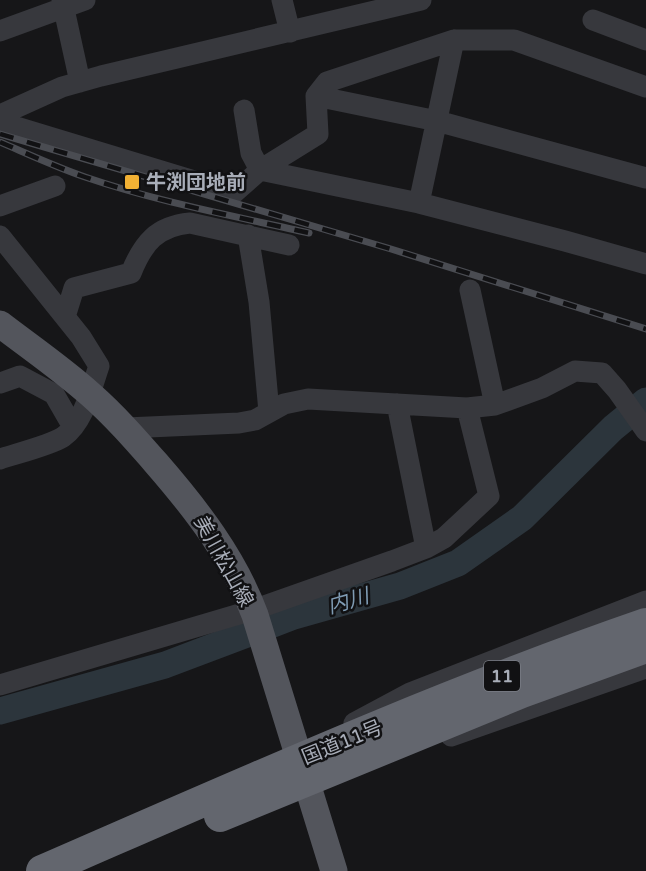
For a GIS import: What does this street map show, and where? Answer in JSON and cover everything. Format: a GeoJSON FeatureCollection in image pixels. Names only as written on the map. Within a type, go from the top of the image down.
{"type":"FeatureCollection","features":[{"type":"Feature","properties":{"kind":"highway","name":"国道11号"},"geometry":{"type":"LineString","coordinates":[[42,871],[349,751],[521,668],[646,624]]}},
{"type":"Feature","properties":{"kind":"highway","name":"国道11号"},"geometry":{"type":"LineString","coordinates":[[349,751],[646,647]]}},
{"type":"Feature","properties":{"kind":"highway","name":"国道11号"},"geometry":{"type":"LineString","coordinates":[[95,871],[303,770]]}},
{"type":"Feature","properties":{"kind":"main road","name":"美川松山線"},"geometry":{"type":"LineString","coordinates":[[0,324],[89,393],[126,428],[193,505],[230,562],[245,589],[254,612],[334,871]]}},
{"type":"Feature","properties":{"kind":"street"},"geometry":{"type":"LineString","coordinates":[[0,31],[63,3],[86,0]]}},
{"type":"Feature","properties":{"kind":"street"},"geometry":{"type":"LineString","coordinates":[[282,0],[290,32]]}},
{"type":"Feature","properties":{"kind":"street"},"geometry":{"type":"LineString","coordinates":[[0,115],[62,87],[80,82],[421,0]]}},
{"type":"Feature","properties":{"kind":"street"},"geometry":{"type":"LineString","coordinates":[[63,3],[80,82]]}},
{"type":"Feature","properties":{"kind":"street"},"geometry":{"type":"LineString","coordinates":[[593,20],[646,40]]}},
{"type":"Feature","properties":{"kind":"street"},"geometry":{"type":"LineString","coordinates":[[0,122],[234,193],[260,170],[318,134],[316,96],[327,82],[454,40],[514,40],[646,87]]}},
{"type":"Feature","properties":{"kind":"street"},"geometry":{"type":"LineString","coordinates":[[419,203],[454,40]]}},
{"type":"Feature","properties":{"kind":"street"},"geometry":{"type":"LineString","coordinates":[[316,96],[437,121],[646,178]]}},
{"type":"Feature","properties":{"kind":"street"},"geometry":{"type":"LineString","coordinates":[[244,110],[251,153],[260,170]]}},
{"type":"Feature","properties":{"kind":"street"},"geometry":{"type":"LineString","coordinates":[[260,170],[419,203],[646,264]]}},
{"type":"Feature","properties":{"kind":"street"},"geometry":{"type":"LineString","coordinates":[[0,207],[55,186]]}},
{"type":"Feature","properties":{"kind":"street"},"geometry":{"type":"LineString","coordinates":[[65,317],[74,288],[131,273],[142,248],[152,238],[179,224],[249,234],[289,244]]}},
{"type":"Feature","properties":{"kind":"street"},"geometry":{"type":"LineString","coordinates":[[249,234],[259,302],[269,412]]}},
{"type":"Feature","properties":{"kind":"street"},"geometry":{"type":"LineString","coordinates":[[0,236],[81,337],[99,366],[82,413],[62,438],[0,459]]}},
{"type":"Feature","properties":{"kind":"street"},"geometry":{"type":"LineString","coordinates":[[470,290],[495,405]]}},
{"type":"Feature","properties":{"kind":"street"},"geometry":{"type":"LineString","coordinates":[[126,428],[239,423],[255,420],[284,404],[308,399],[467,408],[495,405],[542,388],[575,371],[602,374],[617,390],[645,429]]}},
{"type":"Feature","properties":{"kind":"street"},"geometry":{"type":"LineString","coordinates":[[0,383],[20,376],[54,394],[73,427]]}},
{"type":"Feature","properties":{"kind":"street"},"geometry":{"type":"LineString","coordinates":[[398,404],[426,548]]}},
{"type":"Feature","properties":{"kind":"street"},"geometry":{"type":"LineString","coordinates":[[0,685],[254,612],[426,548],[444,538],[489,496],[467,408]]}},
{"type":"Feature","properties":{"kind":"street"},"geometry":{"type":"LineString","coordinates":[[646,601],[410,693],[357,721],[349,751],[376,767],[456,735],[646,668]]}},
{"type":"Feature","properties":{"kind":"waterway","name":"内川"},"geometry":{"type":"LineString","coordinates":[[0,711],[165,665],[294,616],[400,586],[458,563],[522,518],[613,428],[646,401]]}},
{"type":"Feature","properties":{"kind":"railway"},"geometry":{"type":"LineString","coordinates":[[0,134],[391,249],[646,329]]}},
{"type":"Feature","properties":{"kind":"railway"},"geometry":{"type":"LineString","coordinates":[[0,142],[63,169],[140,194],[309,233]]}},
{"type":"Feature","properties":{"kind":"place","name":"牛渕団地前"},"geometry":{"type":"Point","coordinates":[132,182]}}]}
